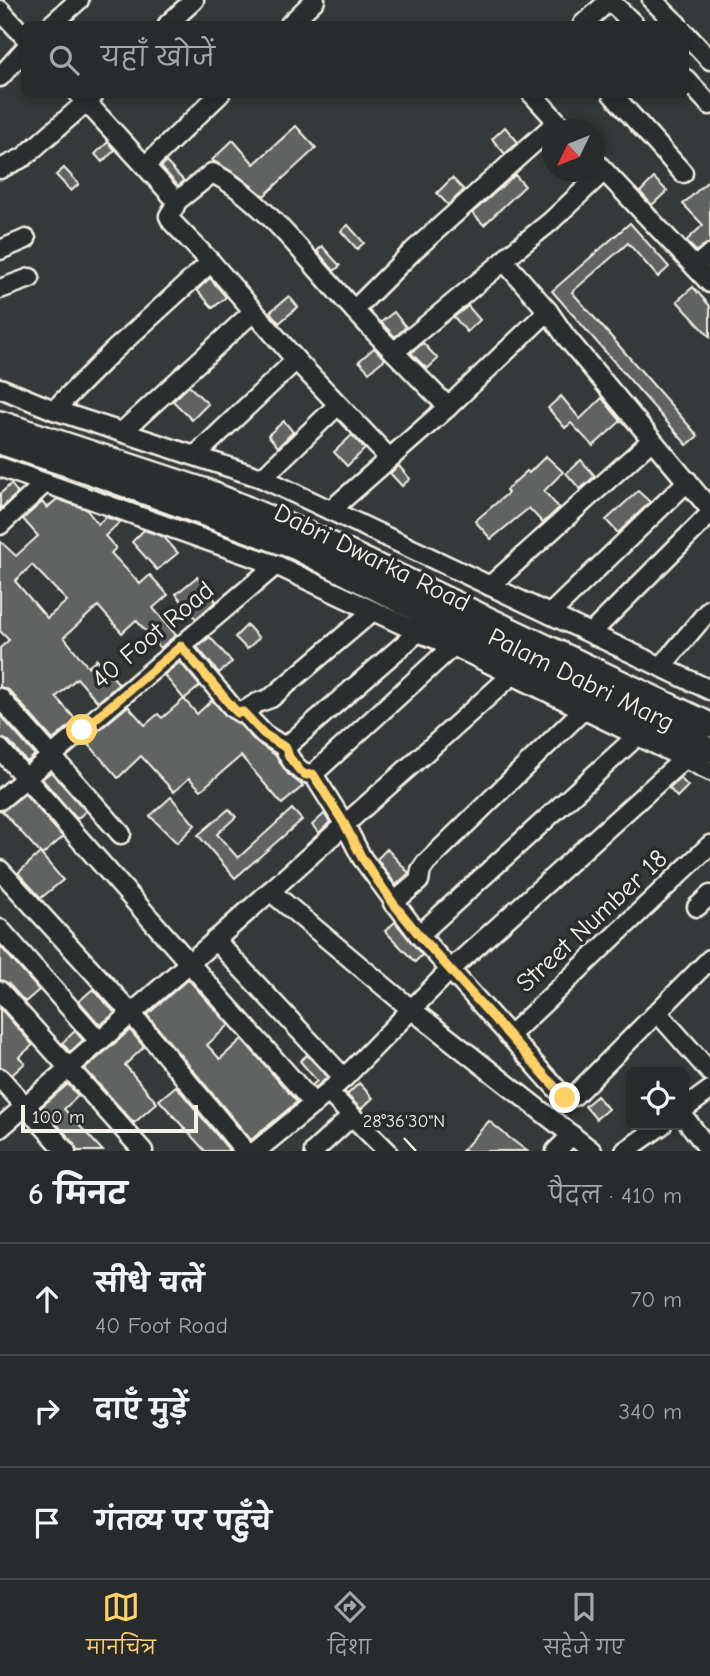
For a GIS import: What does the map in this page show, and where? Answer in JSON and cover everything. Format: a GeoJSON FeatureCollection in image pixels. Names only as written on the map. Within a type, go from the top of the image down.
{"type":"FeatureCollection","features":[{"type":"Feature","properties":{"kind":"main road","name":"Dabri Dwarka Road"},"geometry":{"type":"LineString","coordinates":[[0,423],[203,490],[314,537],[710,725]]}},
{"type":"Feature","properties":{"kind":"main road","name":"Dabri Dwarka Road"},"geometry":{"type":"LineString","coordinates":[[0,442],[297,548],[452,627],[710,750]]}},
{"type":"Feature","properties":{"kind":"street"},"geometry":{"type":"LineString","coordinates":[[55,21],[79,0]]}},
{"type":"Feature","properties":{"kind":"street"},"geometry":{"type":"LineString","coordinates":[[171,21],[194,0]]}},
{"type":"Feature","properties":{"kind":"street"},"geometry":{"type":"LineString","coordinates":[[293,21],[315,0]]}},
{"type":"Feature","properties":{"kind":"street"},"geometry":{"type":"LineString","coordinates":[[586,21],[610,0],[631,21]]}},
{"type":"Feature","properties":{"kind":"street"},"geometry":{"type":"LineString","coordinates":[[652,0],[674,21]]}},
{"type":"Feature","properties":{"kind":"street"},"geometry":{"type":"LineString","coordinates":[[0,10],[21,33]]}},
{"type":"Feature","properties":{"kind":"street"},"geometry":{"type":"LineString","coordinates":[[689,37],[710,60]]}},
{"type":"Feature","properties":{"kind":"street"},"geometry":{"type":"LineString","coordinates":[[0,77],[21,53]]}},
{"type":"Feature","properties":{"kind":"street"},"geometry":{"type":"LineString","coordinates":[[689,83],[710,105]]}},
{"type":"Feature","properties":{"kind":"street"},"geometry":{"type":"LineString","coordinates":[[0,169],[24,158],[85,98]]}},
{"type":"Feature","properties":{"kind":"street"},"geometry":{"type":"LineString","coordinates":[[87,98],[176,202]]}},
{"type":"Feature","properties":{"kind":"street"},"geometry":{"type":"LineString","coordinates":[[145,166],[216,98]]}},
{"type":"Feature","properties":{"kind":"street"},"geometry":{"type":"LineString","coordinates":[[536,98],[555,119]]}},
{"type":"Feature","properties":{"kind":"street"},"geometry":{"type":"LineString","coordinates":[[616,98],[683,173]]}},
{"type":"Feature","properties":{"kind":"street"},"geometry":{"type":"LineString","coordinates":[[354,310],[413,251],[542,142]]}},
{"type":"Feature","properties":{"kind":"street"},"geometry":{"type":"LineString","coordinates":[[605,171],[710,283]]}},
{"type":"Feature","properties":{"kind":"street"},"geometry":{"type":"LineString","coordinates":[[390,458],[296,360],[211,262],[172,222],[169,216],[176,202],[212,173],[219,176],[268,215],[354,310],[448,407]]}},
{"type":"Feature","properties":{"kind":"street"},"geometry":{"type":"LineString","coordinates":[[394,352],[504,261],[582,182]]}},
{"type":"Feature","properties":{"kind":"street"},"geometry":{"type":"LineString","coordinates":[[0,250],[26,239]]}},
{"type":"Feature","properties":{"kind":"street"},"geometry":{"type":"LineString","coordinates":[[695,267],[710,254]]}},
{"type":"Feature","properties":{"kind":"street"},"geometry":{"type":"LineString","coordinates":[[504,261],[688,481],[710,512],[591,633]]}},
{"type":"Feature","properties":{"kind":"street"},"geometry":{"type":"LineString","coordinates":[[54,410],[211,262]]}},
{"type":"Feature","properties":{"kind":"street"},"geometry":{"type":"LineString","coordinates":[[0,289],[30,278]]}},
{"type":"Feature","properties":{"kind":"street"},"geometry":{"type":"LineString","coordinates":[[122,432],[253,312]]}},
{"type":"Feature","properties":{"kind":"street"},"geometry":{"type":"LineString","coordinates":[[331,510],[448,407],[548,312]]}},
{"type":"Feature","properties":{"kind":"street"},"geometry":{"type":"LineString","coordinates":[[195,455],[296,360]]}},
{"type":"Feature","properties":{"kind":"street"},"geometry":{"type":"LineString","coordinates":[[0,388],[54,410],[262,478],[709,689]]}},
{"type":"Feature","properties":{"kind":"street"},"geometry":{"type":"LineString","coordinates":[[262,478],[338,405]]}},
{"type":"Feature","properties":{"kind":"street"},"geometry":{"type":"LineString","coordinates":[[490,586],[652,440]]}},
{"type":"Feature","properties":{"kind":"street","name":"Palam Dabri Marg"},"geometry":{"type":"LineString","coordinates":[[0,467],[276,565],[453,646],[710,771]]}},
{"type":"Feature","properties":{"kind":"street"},"geometry":{"type":"LineString","coordinates":[[550,614],[688,481]]}},
{"type":"Feature","properties":{"kind":"street"},"geometry":{"type":"LineString","coordinates":[[0,525],[45,483]]}},
{"type":"Feature","properties":{"kind":"street","name":"40 Foot Road"},"geometry":{"type":"LineString","coordinates":[[0,800],[276,565]]}},
{"type":"Feature","properties":{"kind":"street"},"geometry":{"type":"LineString","coordinates":[[661,667],[710,609]]}},
{"type":"Feature","properties":{"kind":"street"},"geometry":{"type":"LineString","coordinates":[[181,646],[238,713],[271,698],[373,611]]}},
{"type":"Feature","properties":{"kind":"street"},"geometry":{"type":"LineString","coordinates":[[286,748],[418,632]]}},
{"type":"Feature","properties":{"kind":"street"},"geometry":{"type":"LineString","coordinates":[[243,712],[264,734],[286,748],[289,757],[301,772],[306,775],[313,774],[453,646]]}},
{"type":"Feature","properties":{"kind":"street"},"geometry":{"type":"LineString","coordinates":[[0,1128],[512,675]]}},
{"type":"Feature","properties":{"kind":"street"},"geometry":{"type":"LineString","coordinates":[[0,698],[121,834]]}},
{"type":"Feature","properties":{"kind":"street"},"geometry":{"type":"LineString","coordinates":[[393,903],[419,881],[421,870],[426,863],[583,709]]}},
{"type":"Feature","properties":{"kind":"street"},"geometry":{"type":"LineString","coordinates":[[419,935],[636,737]]}},
{"type":"Feature","properties":{"kind":"street"},"geometry":{"type":"LineString","coordinates":[[0,749],[188,964],[321,1098],[352,1116],[387,1151]]}},
{"type":"Feature","properties":{"kind":"street"},"geometry":{"type":"LineString","coordinates":[[256,1151],[344,1078],[450,970],[684,760]]}},
{"type":"Feature","properties":{"kind":"street"},"geometry":{"type":"LineString","coordinates":[[313,774],[362,858],[393,903],[558,1091],[569,1098],[710,959]]}},
{"type":"Feature","properties":{"kind":"street","name":"Street Number 18"},"geometry":{"type":"LineString","coordinates":[[509,1035],[710,845]]}},
{"type":"Feature","properties":{"kind":"street"},"geometry":{"type":"LineString","coordinates":[[0,870],[131,1013],[245,1151]]}},
{"type":"Feature","properties":{"kind":"street"},"geometry":{"type":"LineString","coordinates":[[270,891],[411,1009],[592,1151]]}},
{"type":"Feature","properties":{"kind":"street"},"geometry":{"type":"LineString","coordinates":[[0,929],[99,1041]]}},
{"type":"Feature","properties":{"kind":"street"},"geometry":{"type":"LineString","coordinates":[[215,940],[344,1078]]}},
{"type":"Feature","properties":{"kind":"street"},"geometry":{"type":"LineString","coordinates":[[0,991],[143,1151]]}},
{"type":"Feature","properties":{"kind":"street"},"geometry":{"type":"LineString","coordinates":[[657,1012],[710,1072]]}},
{"type":"Feature","properties":{"kind":"street"},"geometry":{"type":"LineString","coordinates":[[0,1078],[66,1151]]}},
{"type":"Feature","properties":{"kind":"street"},"geometry":{"type":"LineString","coordinates":[[689,1105],[710,1090]]}},
{"type":"Feature","properties":{"kind":"street"},"geometry":{"type":"LineString","coordinates":[[314,1151],[352,1116]]}},
{"type":"Feature","properties":{"kind":"street"},"geometry":{"type":"LineString","coordinates":[[689,1123],[710,1150]]}},
{"type":"Feature","properties":{"kind":"street"},"geometry":{"type":"LineString","coordinates":[[630,1150],[656,1130]]}},
{"type":"Feature","properties":{"kind":"street"},"geometry":{"type":"LineString","coordinates":[[556,1151],[572,1135]]}},
{"type":"Feature","properties":{"kind":"building"},"geometry":{"type":"Polygon","coordinates":[[[296,126],[316,148],[264,196],[236,174],[212,160],[233,140],[254,164],[296,126]]]}},
{"type":"Feature","properties":{"kind":"building"},"geometry":{"type":"Polygon","coordinates":[[[505,127],[518,142],[505,154],[492,139],[505,127]]]}},
{"type":"Feature","properties":{"kind":"building"},"geometry":{"type":"Polygon","coordinates":[[[108,142],[115,150],[102,162],[95,154],[108,142]]]}},
{"type":"Feature","properties":{"kind":"building"},"geometry":{"type":"Polygon","coordinates":[[[166,162],[184,181],[178,186],[161,167],[166,162]]]}},
{"type":"Feature","properties":{"kind":"building"},"geometry":{"type":"Polygon","coordinates":[[[64,168],[79,184],[71,191],[56,175],[64,168]]]}},
{"type":"Feature","properties":{"kind":"building"},"geometry":{"type":"Polygon","coordinates":[[[515,175],[525,186],[484,225],[472,213],[515,175]]]}},
{"type":"Feature","properties":{"kind":"building"},"geometry":{"type":"Polygon","coordinates":[[[452,178],[464,190],[448,205],[437,193],[452,178]]]}},
{"type":"Feature","properties":{"kind":"building"},"geometry":{"type":"Polygon","coordinates":[[[654,178],[667,191],[652,205],[640,192],[654,178]]]}},
{"type":"Feature","properties":{"kind":"building"},"geometry":{"type":"Polygon","coordinates":[[[710,179],[710,243],[696,251],[686,241],[703,225],[683,204],[710,179]]]}},
{"type":"Feature","properties":{"kind":"building"},"geometry":{"type":"Polygon","coordinates":[[[630,223],[669,267],[658,277],[628,243],[572,292],[698,436],[687,445],[552,291],[630,223]]]}},
{"type":"Feature","properties":{"kind":"building"},"geometry":{"type":"Polygon","coordinates":[[[348,225],[364,243],[357,249],[341,231],[348,225]]]}},
{"type":"Feature","properties":{"kind":"building"},"geometry":{"type":"Polygon","coordinates":[[[322,246],[340,266],[334,271],[317,251],[322,246]]]}},
{"type":"Feature","properties":{"kind":"building"},"geometry":{"type":"Polygon","coordinates":[[[210,278],[226,297],[213,308],[197,290],[210,278]]]}},
{"type":"Feature","properties":{"kind":"building"},"geometry":{"type":"Polygon","coordinates":[[[693,287],[710,306],[710,337],[677,301],[693,287]]]}},
{"type":"Feature","properties":{"kind":"building"},"geometry":{"type":"Polygon","coordinates":[[[289,296],[298,307],[279,323],[270,312],[289,296]]]}},
{"type":"Feature","properties":{"kind":"building"},"geometry":{"type":"Polygon","coordinates":[[[468,306],[480,320],[467,332],[454,317],[468,306]]]}},
{"type":"Feature","properties":{"kind":"building"},"geometry":{"type":"Polygon","coordinates":[[[394,312],[406,327],[395,337],[381,322],[394,312]]]}},
{"type":"Feature","properties":{"kind":"building"},"geometry":{"type":"Polygon","coordinates":[[[423,343],[438,359],[427,369],[411,353],[423,343]]]}},
{"type":"Feature","properties":{"kind":"building"},"geometry":{"type":"Polygon","coordinates":[[[374,348],[385,359],[369,372],[359,361],[374,348]]]}},
{"type":"Feature","properties":{"kind":"building"},"geometry":{"type":"Polygon","coordinates":[[[189,386],[208,404],[192,420],[173,401],[189,386]]]}},
{"type":"Feature","properties":{"kind":"building"},"geometry":{"type":"Polygon","coordinates":[[[561,396],[580,419],[602,398],[621,421],[593,446],[571,423],[565,428],[548,408],[561,396]]]}},
{"type":"Feature","properties":{"kind":"building"},"geometry":{"type":"Polygon","coordinates":[[[284,421],[293,432],[278,447],[268,435],[284,421]]]}},
{"type":"Feature","properties":{"kind":"building"},"geometry":{"type":"Polygon","coordinates":[[[352,435],[365,449],[347,466],[334,452],[352,435]]]}},
{"type":"Feature","properties":{"kind":"building"},"geometry":{"type":"Polygon","coordinates":[[[546,456],[563,472],[544,491],[559,508],[543,523],[529,508],[491,539],[475,521],[546,456]]]}},
{"type":"Feature","properties":{"kind":"building"},"geometry":{"type":"Polygon","coordinates":[[[581,460],[595,476],[580,489],[566,473],[581,460]]]}},
{"type":"Feature","properties":{"kind":"building"},"geometry":{"type":"Polygon","coordinates":[[[399,466],[410,479],[402,486],[390,473],[399,466]]]}},
{"type":"Feature","properties":{"kind":"building"},"geometry":{"type":"Polygon","coordinates":[[[11,484],[18,493],[0,509],[0,494],[11,484]]]}},
{"type":"Feature","properties":{"kind":"building"},"geometry":{"type":"Polygon","coordinates":[[[638,491],[650,502],[618,533],[606,520],[638,491]]]}},
{"type":"Feature","properties":{"kind":"building"},"geometry":{"type":"Polygon","coordinates":[[[57,499],[86,509],[98,524],[106,517],[120,522],[105,536],[116,548],[111,553],[140,584],[150,575],[168,595],[153,608],[176,635],[160,648],[136,620],[122,633],[98,606],[64,637],[88,667],[97,659],[119,684],[98,702],[77,678],[56,697],[76,720],[53,740],[9,690],[0,687],[0,648],[9,640],[0,631],[0,541],[16,556],[38,536],[23,519],[42,502],[47,508],[57,499]],[[32,565],[15,581],[47,618],[67,601],[32,565]]]}},
{"type":"Feature","properties":{"kind":"building"},"geometry":{"type":"Polygon","coordinates":[[[144,530],[164,537],[178,553],[157,570],[132,542],[144,530]]]}},
{"type":"Feature","properties":{"kind":"building"},"geometry":{"type":"Polygon","coordinates":[[[197,577],[216,601],[196,619],[176,594],[197,577]]]}},
{"type":"Feature","properties":{"kind":"building"},"geometry":{"type":"Polygon","coordinates":[[[247,625],[259,638],[247,649],[235,637],[247,625]]]}},
{"type":"Feature","properties":{"kind":"building"},"geometry":{"type":"Polygon","coordinates":[[[210,637],[232,662],[219,673],[197,647],[210,637]]]}},
{"type":"Feature","properties":{"kind":"building"},"geometry":{"type":"Polygon","coordinates":[[[180,662],[200,686],[184,699],[164,675],[180,662]]]}},
{"type":"Feature","properties":{"kind":"building"},"geometry":{"type":"Polygon","coordinates":[[[184,699],[197,714],[212,700],[227,717],[275,755],[288,774],[303,786],[282,804],[241,756],[201,790],[189,778],[174,792],[141,756],[118,778],[86,741],[128,706],[145,725],[158,714],[162,718],[184,699]]]}},
{"type":"Feature","properties":{"kind":"building"},"geometry":{"type":"Polygon","coordinates":[[[0,715],[35,755],[27,762],[9,741],[0,738],[0,715]]]}},
{"type":"Feature","properties":{"kind":"building"},"geometry":{"type":"Polygon","coordinates":[[[51,772],[86,811],[77,819],[42,779],[51,772]]]}},
{"type":"Feature","properties":{"kind":"building"},"geometry":{"type":"Polygon","coordinates":[[[680,778],[688,786],[677,797],[669,788],[680,778]]]}},
{"type":"Feature","properties":{"kind":"building"},"geometry":{"type":"Polygon","coordinates":[[[25,794],[63,837],[42,855],[2,811],[25,794]]]}},
{"type":"Feature","properties":{"kind":"building"},"geometry":{"type":"Polygon","coordinates":[[[171,797],[195,825],[177,843],[150,816],[171,797]]]}},
{"type":"Feature","properties":{"kind":"building"},"geometry":{"type":"Polygon","coordinates":[[[229,809],[236,817],[217,834],[238,858],[292,809],[302,820],[235,878],[198,835],[229,809]]]}},
{"type":"Feature","properties":{"kind":"building"},"geometry":{"type":"Polygon","coordinates":[[[324,814],[330,822],[319,833],[312,825],[324,814]]]}},
{"type":"Feature","properties":{"kind":"building"},"geometry":{"type":"Polygon","coordinates":[[[387,849],[409,873],[396,885],[377,859],[387,849]]]}},
{"type":"Feature","properties":{"kind":"building"},"geometry":{"type":"Polygon","coordinates":[[[40,853],[63,880],[41,898],[18,873],[40,853]]]}},
{"type":"Feature","properties":{"kind":"building"},"geometry":{"type":"Polygon","coordinates":[[[395,922],[422,955],[415,962],[385,931],[395,922]]]}},
{"type":"Feature","properties":{"kind":"building"},"geometry":{"type":"Polygon","coordinates":[[[0,946],[39,990],[25,1002],[8,983],[0,980],[0,946]]]}},
{"type":"Feature","properties":{"kind":"building"},"geometry":{"type":"Polygon","coordinates":[[[188,979],[229,1025],[207,1045],[220,1059],[242,1039],[297,1102],[251,1140],[147,1015],[188,979]]]}},
{"type":"Feature","properties":{"kind":"building"},"geometry":{"type":"Polygon","coordinates":[[[93,989],[115,1013],[100,1025],[79,1001],[93,989]]]}},
{"type":"Feature","properties":{"kind":"building"},"geometry":{"type":"Polygon","coordinates":[[[0,1008],[33,1045],[19,1057],[25,1063],[12,1075],[0,1067],[0,1008]]]}},
{"type":"Feature","properties":{"kind":"building"},"geometry":{"type":"Polygon","coordinates":[[[130,1030],[144,1047],[125,1065],[157,1103],[134,1123],[85,1069],[130,1030]]]}},
{"type":"Feature","properties":{"kind":"building"},"geometry":{"type":"Polygon","coordinates":[[[75,1031],[83,1040],[70,1052],[62,1043],[75,1031]]]}},
{"type":"Feature","properties":{"kind":"building"},"geometry":{"type":"Polygon","coordinates":[[[307,1055],[328,1077],[315,1088],[312,1085],[317,1081],[300,1061],[307,1055]]]}},
{"type":"Feature","properties":{"kind":"building"},"geometry":{"type":"Polygon","coordinates":[[[359,1083],[373,1098],[361,1109],[345,1093],[348,1094],[359,1083]]]}},
{"type":"Feature","properties":{"kind":"building"},"geometry":{"type":"Polygon","coordinates":[[[68,1084],[78,1096],[64,1109],[103,1151],[77,1151],[74,1143],[41,1107],[68,1084]]]}},
{"type":"Feature","properties":{"kind":"building"},"geometry":{"type":"Polygon","coordinates":[[[176,1086],[230,1151],[205,1151],[159,1100],[176,1086]]]}},
{"type":"Feature","properties":{"kind":"building"},"geometry":{"type":"Polygon","coordinates":[[[597,1096],[608,1109],[596,1119],[585,1106],[597,1096]]]}},
{"type":"Feature","properties":{"kind":"building"},"geometry":{"type":"Polygon","coordinates":[[[489,1121],[507,1136],[527,1151],[462,1151],[489,1121]]]}},
{"type":"Feature","properties":{"kind":"route"},"geometry":{"type":"LineString","coordinates":[[82,730],[181,646],[238,713],[243,712],[264,734],[286,748],[289,757],[301,772],[306,775],[313,774],[362,858],[393,903],[565,1098]]}}]}
